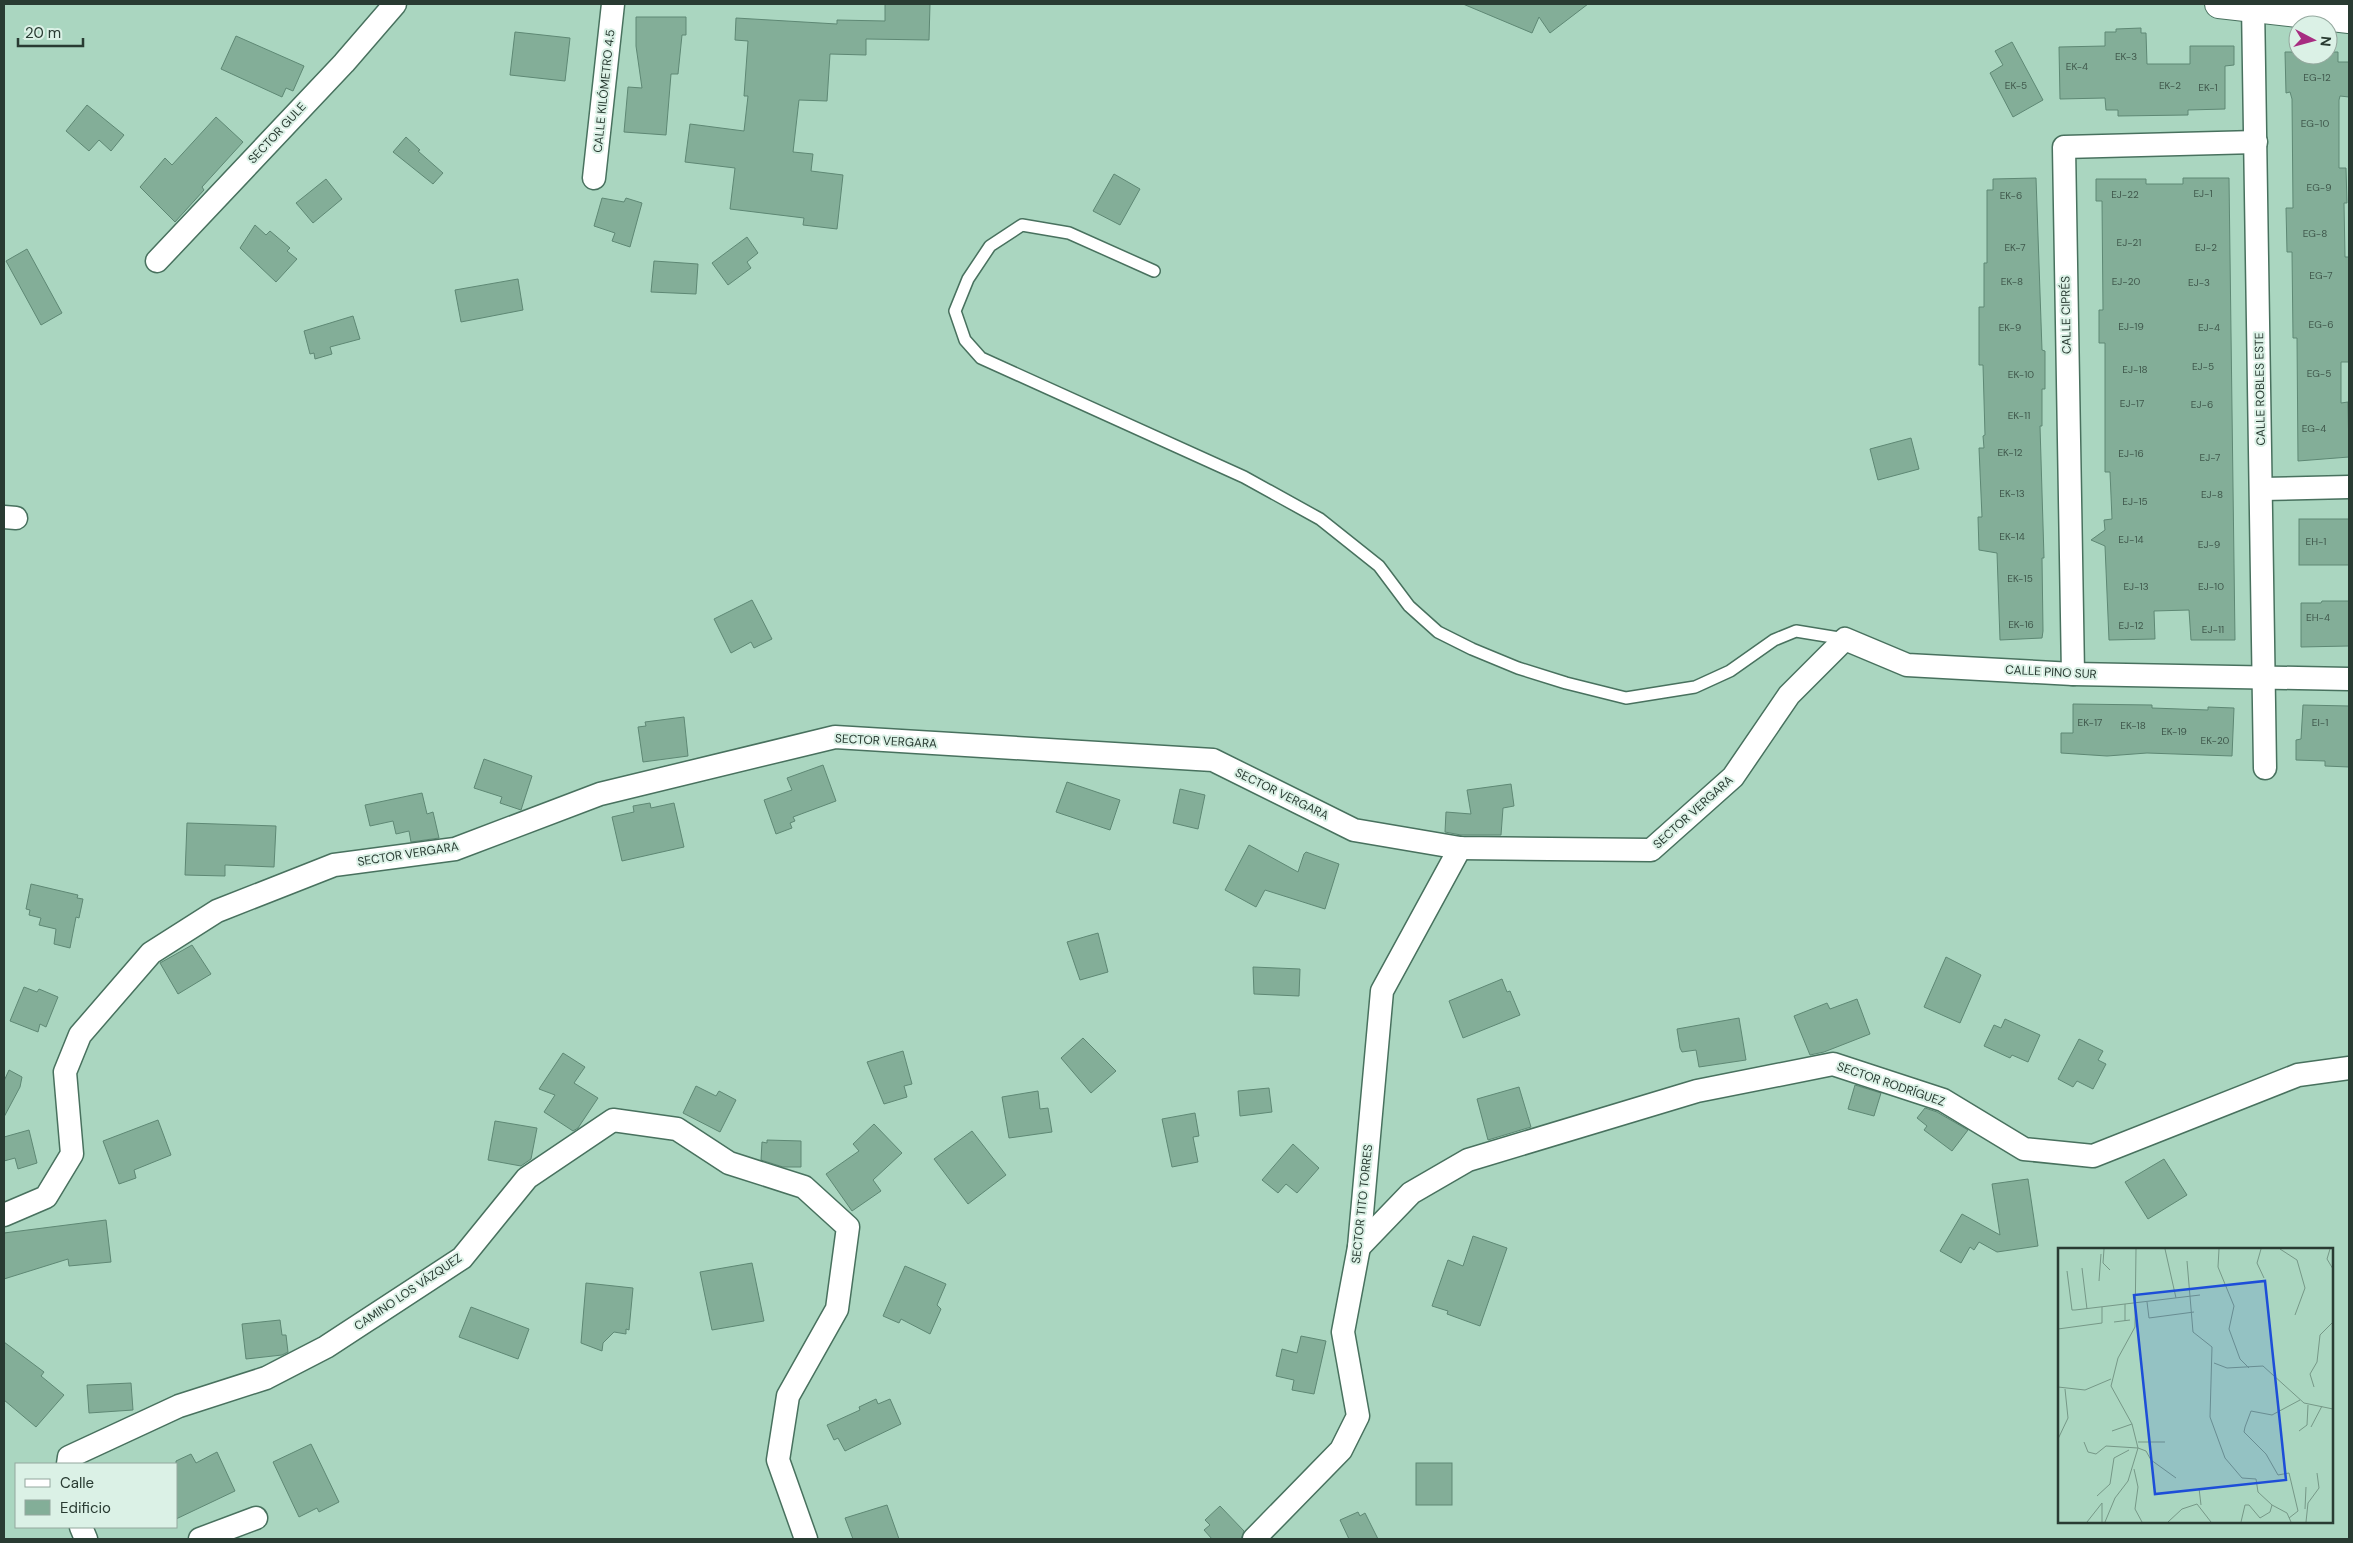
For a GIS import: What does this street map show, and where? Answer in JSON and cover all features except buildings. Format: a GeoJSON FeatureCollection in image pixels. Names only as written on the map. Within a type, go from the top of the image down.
{"type":"FeatureCollection","features":[{"type":"Feature","properties":{"kind":"street","name":"SECTOR GULE"},"geometry":{"type":"LineString","coordinates":[[157,261],[344,63],[395,4]]}},
{"type":"Feature","properties":{"kind":"street","name":"CALLE KILÓMETRO 4.5"},"geometry":{"type":"LineString","coordinates":[[594,178],[613,4]]}},
{"type":"Feature","properties":{"kind":"street"},"geometry":{"type":"LineString","coordinates":[[2219,4],[2253,6],[2349,19]]}},
{"type":"Feature","properties":{"kind":"street","name":"CALLE ROBLES ESTE"},"geometry":{"type":"LineString","coordinates":[[2253,6],[2262,489],[2264,768]]}},
{"type":"Feature","properties":{"kind":"street","name":"CALLE CIPRÉS"},"geometry":{"type":"LineString","coordinates":[[2072,674],[2064,147],[2256,142]]}},
{"type":"Feature","properties":{"kind":"street"},"geometry":{"type":"LineString","coordinates":[[2262,489],[2349,487]]}},
{"type":"Feature","properties":{"kind":"street","name":"CALLE PINO SUR"},"geometry":{"type":"LineString","coordinates":[[1845,639],[1908,665],[2072,674],[2349,679]]}},
{"type":"Feature","properties":{"kind":"street","name":"SECTOR VERGARA"},"geometry":{"type":"LineString","coordinates":[[4,1215],[46,1197],[72,1154],[64,1072],[80,1035],[152,953],[217,911],[334,865],[455,849],[600,794],[834,737],[1213,760],[1354,830],[1460,848],[1651,850],[1733,777],[1789,694],[1845,639]]}},
{"type":"Feature","properties":{"kind":"street","name":"SECTOR TITO TORRES"},"geometry":{"type":"LineString","coordinates":[[1254,1539],[1341,1450],[1358,1416],[1343,1332],[1359,1247],[1382,991],[1460,848]]}},
{"type":"Feature","properties":{"kind":"street","name":"SECTOR RODRÍGUEZ"},"geometry":{"type":"LineString","coordinates":[[1359,1247],[1411,1193],[1468,1160],[1697,1092],[1832,1064],[1943,1100],[2024,1150],[2093,1156],[2298,1075],[2349,1068]]}},
{"type":"Feature","properties":{"kind":"street","name":"CAMINO LOS VÁZQUEZ"},"geometry":{"type":"LineString","coordinates":[[68,1463],[69,1457],[179,1406],[266,1378],[326,1347],[462,1258],[527,1178],[613,1120],[677,1129],[729,1163],[804,1187],[848,1227],[837,1309],[788,1396],[778,1460],[806,1539]]}},
{"type":"Feature","properties":{"kind":"street"},"geometry":{"type":"LineString","coordinates":[[200,1539],[256,1518]]}},
{"type":"Feature","properties":{"kind":"lane"},"geometry":{"type":"LineString","coordinates":[[1154,270],[1069,232],[1022,225],[990,246],[968,279],[956,312],[965,340],[981,358],[1244,477],[1320,518],[1379,566],[1409,606],[1438,632],[1472,649],[1518,668],[1566,683],[1626,698],[1695,687],[1730,671],[1774,640],[1796,631],[1845,639]]}}]}
